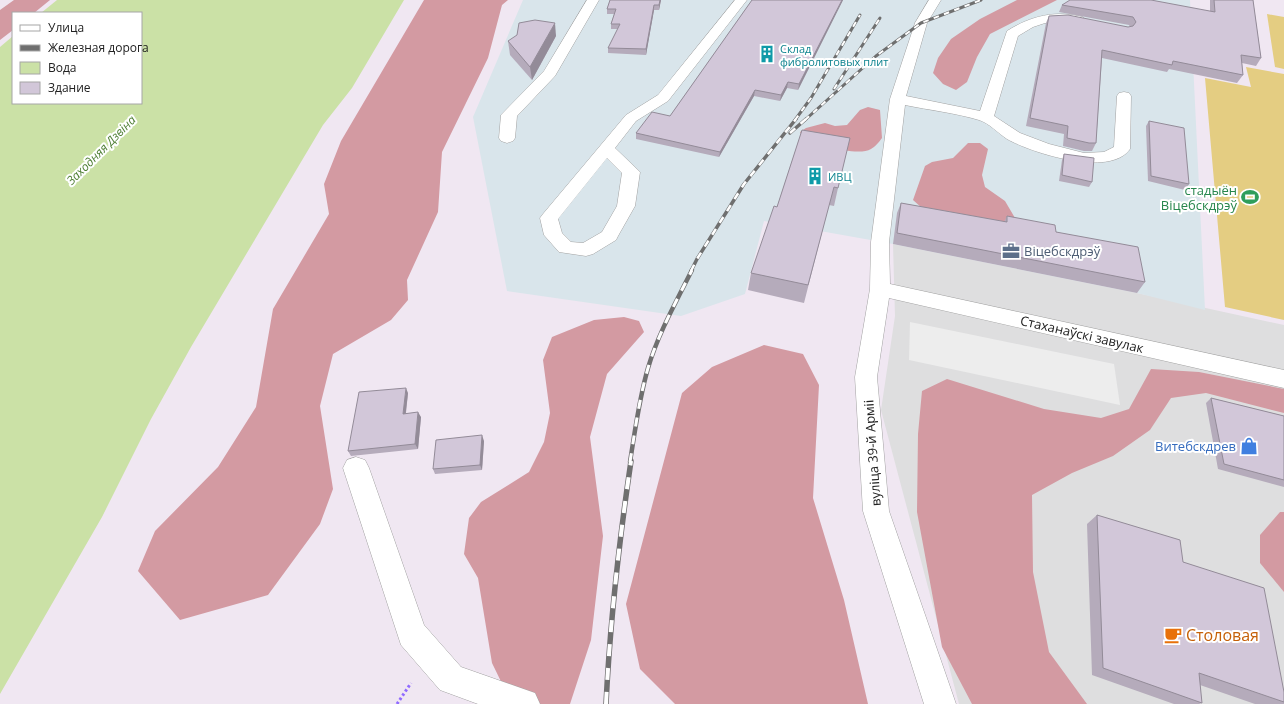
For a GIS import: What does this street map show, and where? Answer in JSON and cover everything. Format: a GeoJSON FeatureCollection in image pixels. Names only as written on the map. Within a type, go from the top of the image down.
{"type":"FeatureCollection","features":[{"type":"Feature","properties":{"kind":"street"},"geometry":{"type":"LineString","coordinates":[[507,138],[509,115],[550,73],[593,0]]}},
{"type":"Feature","properties":{"kind":"street"},"geometry":{"type":"LineString","coordinates":[[606,148],[631,172],[626,206],[608,236],[586,250],[566,248],[553,235],[549,218],[606,148],[631,118],[663,98],[741,0]]}},
{"type":"Feature","properties":{"kind":"street","name":"вуліца 39-й Арміі"},"geometry":{"type":"LineString","coordinates":[[935,0],[921,23],[898,99],[880,242],[880,289],[866,377],[876,511],[940,704]]}},
{"type":"Feature","properties":{"kind":"street"},"geometry":{"type":"LineString","coordinates":[[986,117],[1012,34],[1023,27],[1048,17],[1094,23]]}},
{"type":"Feature","properties":{"kind":"street"},"geometry":{"type":"LineString","coordinates":[[898,99],[986,117],[1014,136],[1043,148],[1084,158],[1108,157],[1122,149],[1124,96]]}},
{"type":"Feature","properties":{"kind":"street","name":"Стаханаўскі завулак"},"geometry":{"type":"LineString","coordinates":[[880,289],[1284,379]]}},
{"type":"Feature","properties":{"kind":"street"},"geometry":{"type":"LineString","coordinates":[[356,468],[412,634],[451,679],[524,704]]}},
{"type":"Feature","properties":{"kind":"shaded area"},"geometry":{"type":"Polygon","coordinates":[[[14,0],[50,0],[35,12],[12,12],[12,31],[0,40],[0,10],[14,0]]]}},
{"type":"Feature","properties":{"kind":"shaded area"},"geometry":{"type":"Polygon","coordinates":[[[424,0],[508,0],[502,5],[488,58],[442,152],[438,212],[407,280],[408,300],[391,320],[333,354],[320,406],[333,489],[320,524],[268,595],[180,620],[138,571],[155,531],[218,467],[256,407],[273,309],[329,214],[324,184],[341,141],[424,0]]]}},
{"type":"Feature","properties":{"kind":"shaded area"},"geometry":{"type":"Polygon","coordinates":[[[523,0],[1190,0],[1205,310],[1137,293],[893,244],[764,221],[745,294],[681,316],[507,291],[473,117],[523,0]]]}},
{"type":"Feature","properties":{"kind":"shaded area"},"geometry":{"type":"Polygon","coordinates":[[[1017,0],[1057,0],[990,34],[977,57],[967,82],[956,90],[943,84],[933,73],[938,58],[951,39],[980,19],[1017,0]]]}},
{"type":"Feature","properties":{"kind":"shaded area"},"geometry":{"type":"Polygon","coordinates":[[[1267,14],[1284,17],[1284,69],[1275,67],[1267,14]]]}},
{"type":"Feature","properties":{"kind":"shaded area","name":"стадыён Віцебскдрэў"},"geometry":{"type":"Polygon","coordinates":[[[1246,67],[1284,74],[1284,320],[1225,307],[1205,78],[1251,87],[1246,67]]]}},
{"type":"Feature","properties":{"kind":"shaded area"},"geometry":{"type":"Polygon","coordinates":[[[868,107],[880,110],[882,138],[871,149],[857,152],[837,149],[803,138],[800,132],[806,128],[825,123],[835,126],[847,125],[860,110],[868,107]]]}},
{"type":"Feature","properties":{"kind":"shaded area"},"geometry":{"type":"Polygon","coordinates":[[[968,143],[980,143],[988,149],[982,175],[985,187],[1005,201],[1015,218],[1006,222],[922,208],[913,200],[925,166],[932,162],[953,158],[968,143]]]}},
{"type":"Feature","properties":{"kind":"shaded area"},"geometry":{"type":"Polygon","coordinates":[[[893,244],[1137,293],[1284,325],[1284,704],[959,704],[881,410],[895,316],[893,244]]]}},
{"type":"Feature","properties":{"kind":"shaded area"},"geometry":{"type":"Polygon","coordinates":[[[624,317],[639,321],[644,332],[607,374],[590,437],[603,536],[591,640],[570,704],[512,704],[492,663],[478,578],[464,554],[469,518],[481,502],[529,472],[544,442],[550,413],[543,360],[552,337],[594,320],[624,317]]]}},
{"type":"Feature","properties":{"kind":"shaded area"},"geometry":{"type":"Polygon","coordinates":[[[910,322],[1114,364],[1120,405],[909,360],[910,322]]]}},
{"type":"Feature","properties":{"kind":"shaded area"},"geometry":{"type":"Polygon","coordinates":[[[764,345],[803,354],[819,385],[813,498],[844,600],[868,704],[675,704],[640,669],[626,604],[682,393],[712,367],[764,345]]]}},
{"type":"Feature","properties":{"kind":"shaded area"},"geometry":{"type":"Polygon","coordinates":[[[1151,369],[1199,372],[1284,389],[1284,413],[1206,393],[1171,398],[1150,430],[1113,456],[1072,473],[1032,495],[1033,572],[1049,652],[1087,704],[972,704],[942,647],[917,512],[918,434],[922,391],[947,379],[1044,409],[1101,418],[1129,409],[1151,369]]]}},
{"type":"Feature","properties":{"kind":"shaded area"},"geometry":{"type":"Polygon","coordinates":[[[1280,512],[1284,512],[1284,592],[1260,563],[1260,535],[1280,512]]]}},
{"type":"Feature","properties":{"kind":"water","name":"Заходняя Дзвіна"},"geometry":{"type":"Polygon","coordinates":[[[57,0],[404,0],[352,88],[323,125],[191,347],[151,419],[102,517],[0,694],[0,47],[12,37],[12,104],[142,104],[142,12],[42,12],[57,0]]]}},
{"type":"Feature","properties":{"kind":"building"},"geometry":{"type":"Polygon","coordinates":[[[610,0],[660,0],[659,5],[654,5],[646,49],[608,48],[620,24],[611,24],[616,9],[607,9],[610,0]]]}},
{"type":"Feature","properties":{"kind":"building","name":"Склад фибролитовых плит"},"geometry":{"type":"Polygon","coordinates":[[[752,0],[842,0],[799,84],[788,82],[781,95],[755,90],[720,152],[636,133],[652,112],[670,116],[752,0]]]}},
{"type":"Feature","properties":{"kind":"building"},"geometry":{"type":"Polygon","coordinates":[[[1070,0],[1151,0],[1215,12],[1214,0],[1253,0],[1261,58],[1241,55],[1243,75],[1173,61],[1172,65],[1102,50],[1096,143],[1067,138],[1068,126],[1030,118],[1049,16],[1068,15],[1128,27],[1133,26],[1136,22],[1133,17],[1062,5],[1070,0]]]}},
{"type":"Feature","properties":{"kind":"building"},"geometry":{"type":"Polygon","coordinates":[[[535,20],[555,23],[530,67],[508,41],[517,35],[519,23],[535,20]]]}},
{"type":"Feature","properties":{"kind":"building"},"geometry":{"type":"Polygon","coordinates":[[[1149,121],[1184,128],[1189,184],[1151,176],[1149,121]]]}},
{"type":"Feature","properties":{"kind":"building"},"geometry":{"type":"Polygon","coordinates":[[[802,130],[850,138],[838,188],[834,187],[808,285],[751,273],[774,206],[777,207],[802,130]]]}},
{"type":"Feature","properties":{"kind":"building"},"geometry":{"type":"Polygon","coordinates":[[[1064,154],[1094,158],[1092,182],[1062,175],[1064,154]]]}},
{"type":"Feature","properties":{"kind":"building","name":"Віцебскдрэў"},"geometry":{"type":"Polygon","coordinates":[[[901,203],[1007,222],[1007,216],[1055,225],[1056,232],[1138,247],[1145,282],[897,233],[901,203]]]}},
{"type":"Feature","properties":{"kind":"building"},"geometry":{"type":"Polygon","coordinates":[[[406,388],[403,414],[418,412],[415,444],[348,451],[359,392],[406,388]]]}},
{"type":"Feature","properties":{"kind":"building","name":"Витебскдрев"},"geometry":{"type":"Polygon","coordinates":[[[1211,398],[1284,416],[1284,480],[1224,464],[1211,398]]]}},
{"type":"Feature","properties":{"kind":"building"},"geometry":{"type":"Polygon","coordinates":[[[482,435],[480,465],[433,469],[436,440],[482,435]]]}},
{"type":"Feature","properties":{"kind":"building","name":"Столовая"},"geometry":{"type":"Polygon","coordinates":[[[1097,515],[1180,540],[1183,562],[1264,588],[1284,692],[1284,702],[1199,673],[1202,703],[1103,668],[1097,515]]]}},
{"type":"Feature","properties":{"kind":"railway"},"geometry":{"type":"LineString","coordinates":[[805,120],[876,56],[921,23],[981,0]]}},
{"type":"Feature","properties":{"kind":"railway"},"geometry":{"type":"LineString","coordinates":[[795,120],[811,98],[860,15]]}},
{"type":"Feature","properties":{"kind":"railway"},"geometry":{"type":"LineString","coordinates":[[834,89],[880,18]]}},
{"type":"Feature","properties":{"kind":"railway"},"geometry":{"type":"LineString","coordinates":[[691,271],[744,184],[796,119]]}},
{"type":"Feature","properties":{"kind":"railway"},"geometry":{"type":"LineString","coordinates":[[790,133],[806,119]]}},
{"type":"Feature","properties":{"kind":"railway"},"geometry":{"type":"LineString","coordinates":[[630,462],[640,403],[652,355],[662,330],[692,270]]}},
{"type":"Feature","properties":{"kind":"railway"},"geometry":{"type":"LineString","coordinates":[[606,704],[616,582],[631,461]]}},
{"type":"Feature","properties":{"kind":"place","name":"Склад фибролитовых плит"},"geometry":{"type":"Point","coordinates":[767,54]}},
{"type":"Feature","properties":{"kind":"place","name":"ИВЦ"},"geometry":{"type":"Point","coordinates":[815,176]}},
{"type":"Feature","properties":{"kind":"place","name":"стадыён Віцебскдрэў"},"geometry":{"type":"Point","coordinates":[1250,197]}},
{"type":"Feature","properties":{"kind":"place","name":"Віцебскдрэў"},"geometry":{"type":"Point","coordinates":[1011,251]}},
{"type":"Feature","properties":{"kind":"place","name":"Витебскдрев"},"geometry":{"type":"Point","coordinates":[1249,446]}},
{"type":"Feature","properties":{"kind":"place","name":"Столовая"},"geometry":{"type":"Point","coordinates":[1173,635]}}]}
